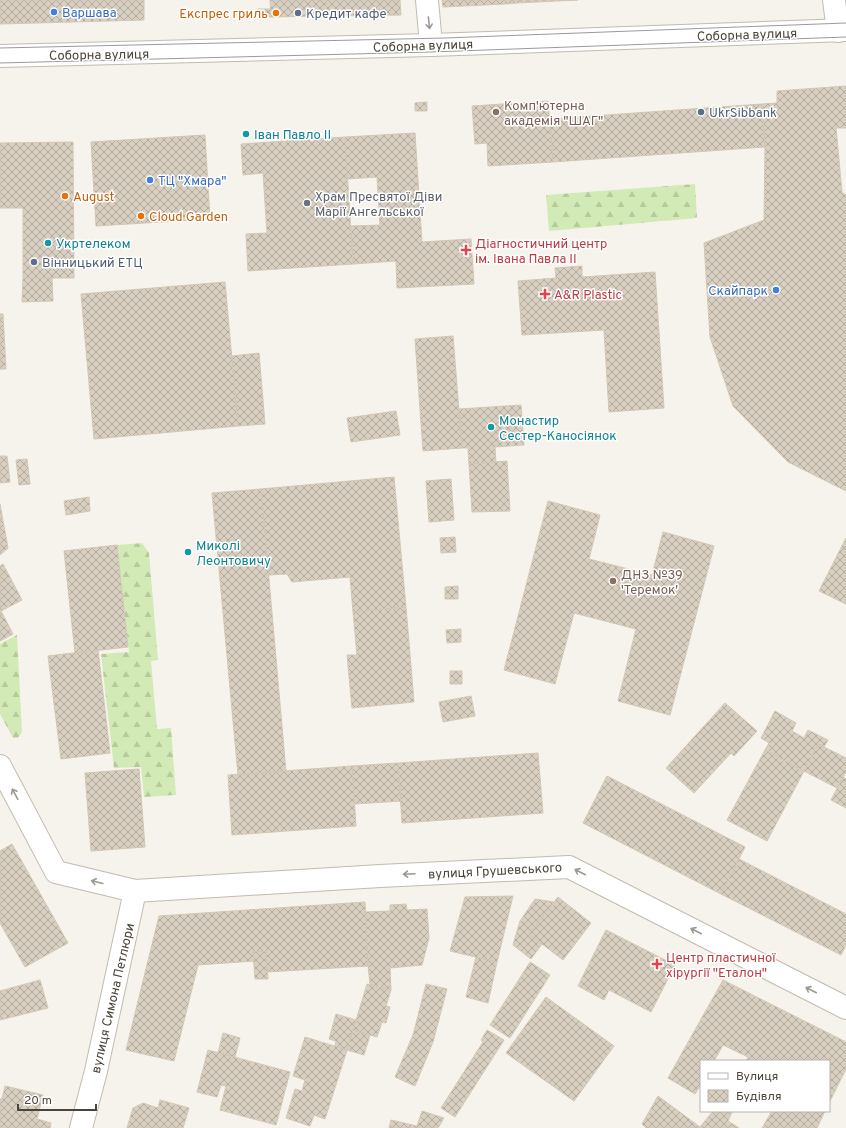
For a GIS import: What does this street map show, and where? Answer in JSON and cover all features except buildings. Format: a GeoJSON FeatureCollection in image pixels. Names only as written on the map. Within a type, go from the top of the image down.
{"type":"FeatureCollection","features":[{"type":"Feature","properties":{"kind":"street"},"geometry":{"type":"LineString","coordinates":[[427,0],[431,45]]}},
{"type":"Feature","properties":{"kind":"street"},"geometry":{"type":"LineString","coordinates":[[834,0],[842,30]]}},
{"type":"Feature","properties":{"kind":"street","name":"Соборна вулиця"},"geometry":{"type":"LineString","coordinates":[[0,56],[431,45],[842,30]]}},
{"type":"Feature","properties":{"kind":"street","name":"вулиця Грушевського"},"geometry":{"type":"LineString","coordinates":[[0,766],[56,872],[135,891],[380,876],[569,867],[846,1008]]}},
{"type":"Feature","properties":{"kind":"street","name":"вулиця Симона Петлюри"},"geometry":{"type":"LineString","coordinates":[[81,1128],[96,1071],[135,891]]}},
{"type":"Feature","properties":{"kind":"green space"},"geometry":{"type":"Polygon","coordinates":[[[695,184],[697,218],[549,231],[546,195],[695,184]]]}},
{"type":"Feature","properties":{"kind":"green space"},"geometry":{"type":"Polygon","coordinates":[[[142,543],[149,553],[158,660],[151,661],[157,729],[171,728],[176,795],[144,797],[141,767],[114,768],[101,654],[129,652],[117,545],[142,543]]]}},
{"type":"Feature","properties":{"kind":"green space"},"geometry":{"type":"Polygon","coordinates":[[[17,635],[22,732],[18,738],[13,738],[0,714],[0,644],[17,635]]]}},
{"type":"Feature","properties":{"kind":"tram line"},"geometry":{"type":"LineString","coordinates":[[0,48],[445,38],[846,23]]}},
{"type":"Feature","properties":{"kind":"tram line"},"geometry":{"type":"LineString","coordinates":[[0,63],[431,52],[846,37]]}},
{"type":"Feature","properties":{"kind":"place","name":"Варшава"},"geometry":{"type":"Point","coordinates":[54,12]}},
{"type":"Feature","properties":{"kind":"place","name":"Експрес гриль"},"geometry":{"type":"Point","coordinates":[276,13]}},
{"type":"Feature","properties":{"kind":"place","name":"Кредит кафе"},"geometry":{"type":"Point","coordinates":[298,13]}},
{"type":"Feature","properties":{"kind":"place","name":"Комп'ютерна академія \"ШАГ\""},"geometry":{"type":"Point","coordinates":[496,112]}},
{"type":"Feature","properties":{"kind":"place","name":"UkrSibbank"},"geometry":{"type":"Point","coordinates":[701,112]}},
{"type":"Feature","properties":{"kind":"place","name":"Іван Павло II"},"geometry":{"type":"Point","coordinates":[246,134]}},
{"type":"Feature","properties":{"kind":"place","name":"ТЦ \"Хмара\""},"geometry":{"type":"Point","coordinates":[150,180]}},
{"type":"Feature","properties":{"kind":"place","name":"August"},"geometry":{"type":"Point","coordinates":[65,196]}},
{"type":"Feature","properties":{"kind":"place","name":"Храм Пресвятої Діви Марії Ангельської"},"geometry":{"type":"Point","coordinates":[307,203]}},
{"type":"Feature","properties":{"kind":"place","name":"Cloud Garden"},"geometry":{"type":"Point","coordinates":[141,216]}},
{"type":"Feature","properties":{"kind":"place","name":"Укртелеком"},"geometry":{"type":"Point","coordinates":[48,243]}},
{"type":"Feature","properties":{"kind":"place","name":"Діагностичний центр ім. Івана Павла II"},"geometry":{"type":"Point","coordinates":[466,250]}},
{"type":"Feature","properties":{"kind":"place","name":"Вінницький ЕТЦ"},"geometry":{"type":"Point","coordinates":[34,262]}},
{"type":"Feature","properties":{"kind":"place","name":"Скайпарк"},"geometry":{"type":"Point","coordinates":[776,290]}},
{"type":"Feature","properties":{"kind":"place","name":"A&R Plastic"},"geometry":{"type":"Point","coordinates":[545,294]}},
{"type":"Feature","properties":{"kind":"place","name":"Монастир Сестер-Каносіянок"},"geometry":{"type":"Point","coordinates":[491,427]}},
{"type":"Feature","properties":{"kind":"place","name":"Миколі Леонтовичу"},"geometry":{"type":"Point","coordinates":[188,552]}},
{"type":"Feature","properties":{"kind":"place","name":"ДНЗ №39 'Теремок'"},"geometry":{"type":"Point","coordinates":[613,581]}},
{"type":"Feature","properties":{"kind":"place","name":"Центр пластичної хірургії \"Еталон\""},"geometry":{"type":"Point","coordinates":[657,964]}}]}
